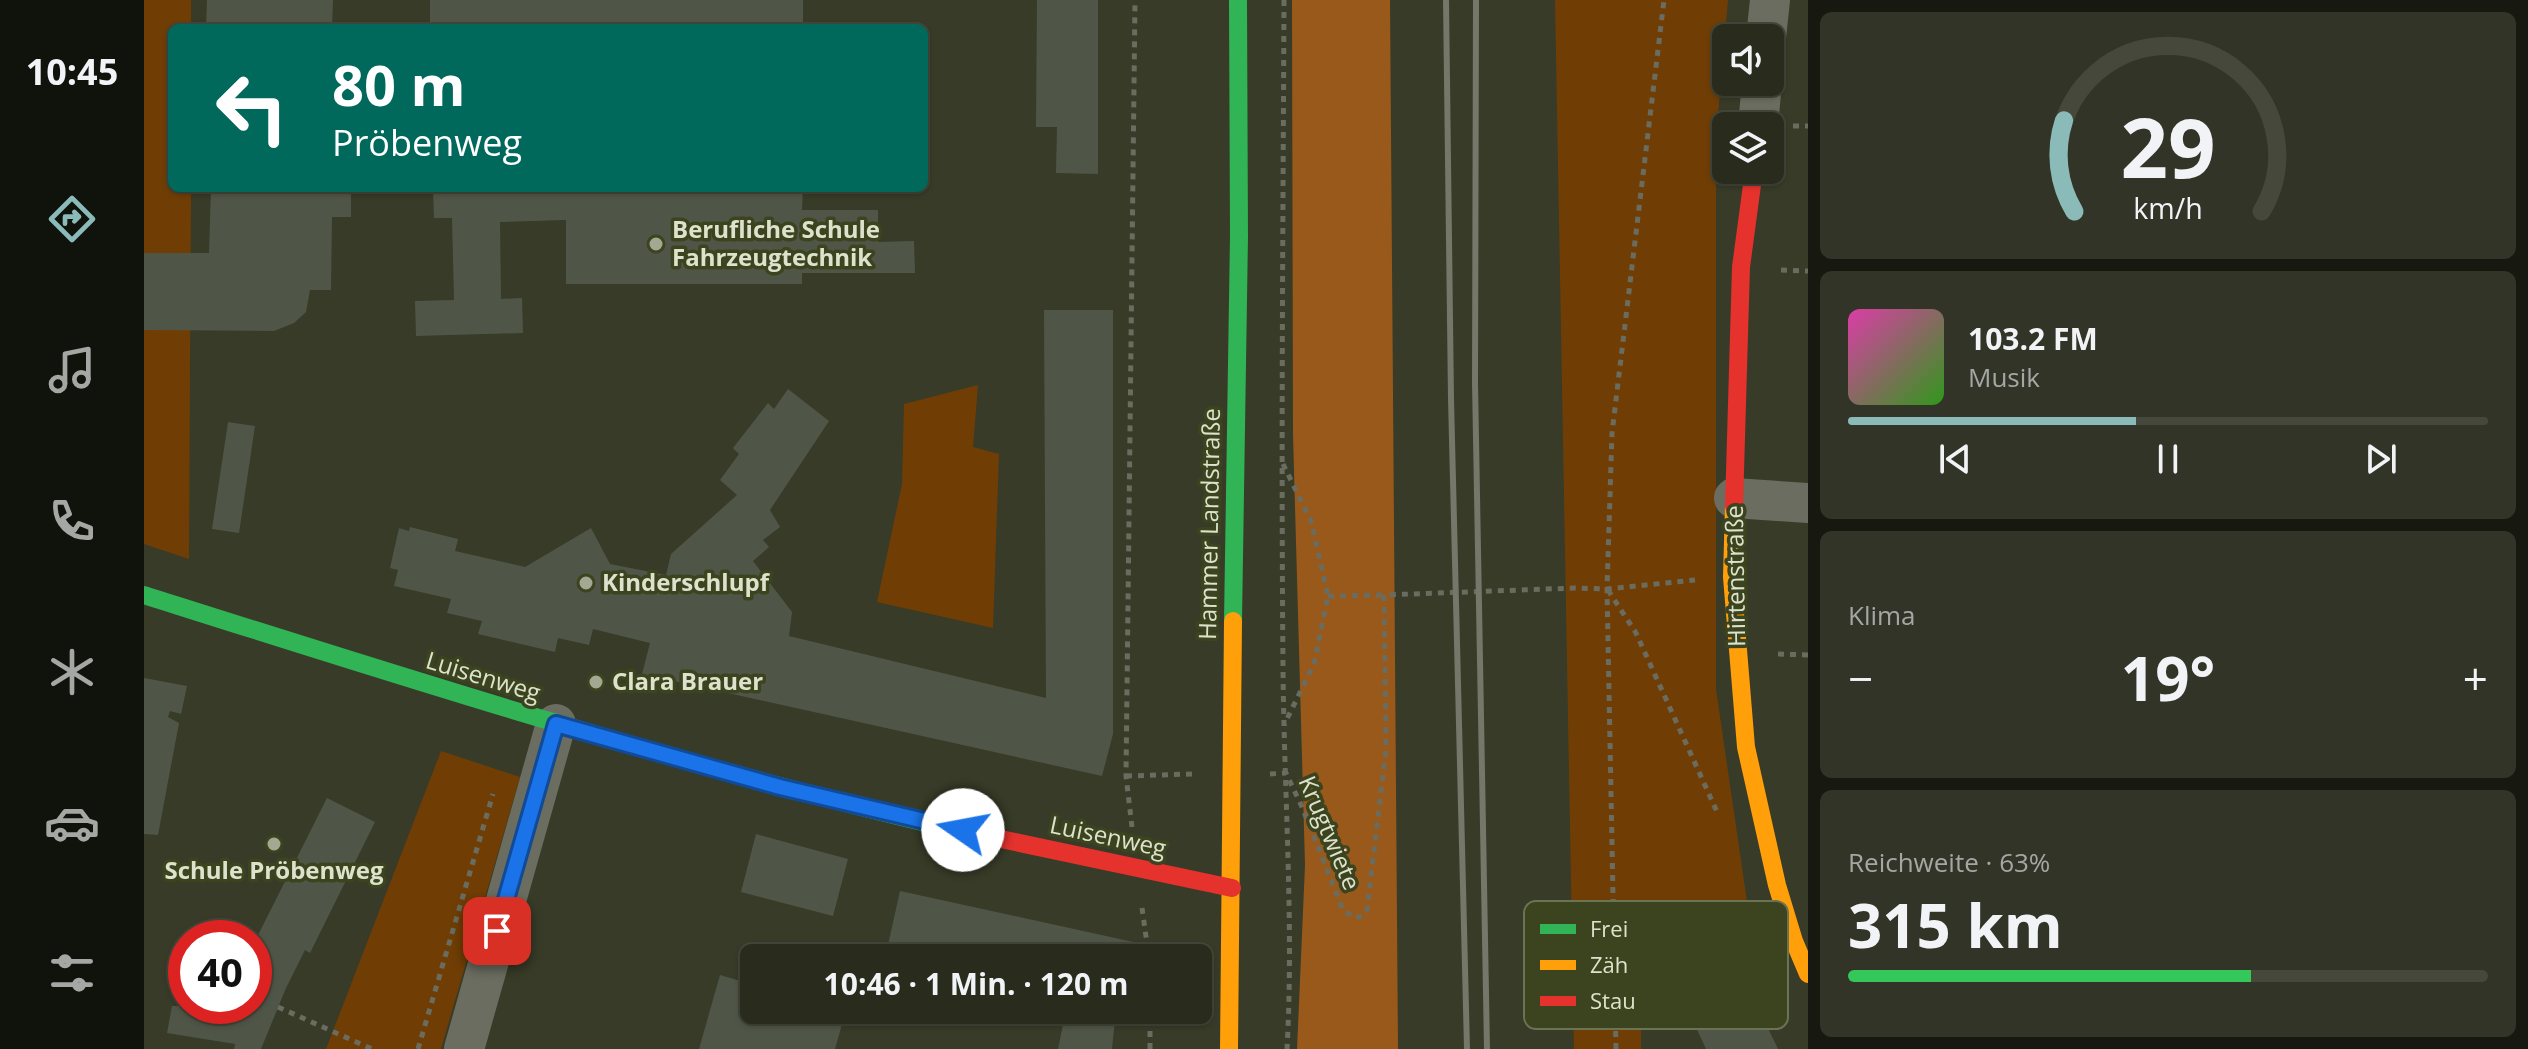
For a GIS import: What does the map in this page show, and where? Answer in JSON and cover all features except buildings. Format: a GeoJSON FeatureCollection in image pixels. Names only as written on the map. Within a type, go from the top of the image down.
{"type":"FeatureCollection","features":[{"type":"Feature","properties":{"kind":"street","name":"Hammer Landstraße"},"geometry":{"type":"LineString","coordinates":[[1229,1049],[1240,111],[1238,0]]}},
{"type":"Feature","properties":{"kind":"street"},"geometry":{"type":"LineString","coordinates":[[1767,24],[1770,0]]}},
{"type":"Feature","properties":{"kind":"street","name":"Hirtenstraße"},"geometry":{"type":"LineString","coordinates":[[1752,184],[1741,267],[1732,577],[1746,747],[1783,901]]}},
{"type":"Feature","properties":{"kind":"street"},"geometry":{"type":"LineString","coordinates":[[1734,498],[1808,503]]}},
{"type":"Feature","properties":{"kind":"street","name":"Luisenweg"},"geometry":{"type":"LineString","coordinates":[[144,595],[556,724],[780,787],[876,811],[1232,888]]}},
{"type":"Feature","properties":{"kind":"street"},"geometry":{"type":"LineString","coordinates":[[464,1049],[556,724]]}},
{"type":"Feature","properties":{"kind":"street","name":"Hirtenstraße"},"geometry":{"type":"LineString","coordinates":[[1788,915],[1801,951]]}},
{"type":"Feature","properties":{"kind":"path"},"geometry":{"type":"LineString","coordinates":[[1135,0],[1126,776],[1137,868]]}},
{"type":"Feature","properties":{"kind":"path"},"geometry":{"type":"LineString","coordinates":[[1284,0],[1282,462],[1290,995],[1287,1049]]}},
{"type":"Feature","properties":{"kind":"path"},"geometry":{"type":"LineString","coordinates":[[1612,901],[1607,589],[1612,433],[1664,0]]}},
{"type":"Feature","properties":{"kind":"path"},"geometry":{"type":"LineString","coordinates":[[1784,126],[1808,126]]}},
{"type":"Feature","properties":{"kind":"path"},"geometry":{"type":"LineString","coordinates":[[1282,462],[1311,521],[1328,596],[1314,664],[1284,726]]}},
{"type":"Feature","properties":{"kind":"path"},"geometry":{"type":"LineString","coordinates":[[1328,596],[1607,589],[1732,577]]}},
{"type":"Feature","properties":{"kind":"path"},"geometry":{"type":"LineString","coordinates":[[1607,589],[1636,633],[1722,822]]}},
{"type":"Feature","properties":{"kind":"path","name":"Krugtwiete"},"geometry":{"type":"LineString","coordinates":[[1126,776],[1286,773],[1343,910],[1355,918],[1362,916],[1367,910],[1386,749],[1384,595]]}},
{"type":"Feature","properties":{"kind":"path"},"geometry":{"type":"LineString","coordinates":[[418,1049],[494,790]]}},
{"type":"Feature","properties":{"kind":"path"},"geometry":{"type":"LineString","coordinates":[[278,1007],[372,1049]]}},
{"type":"Feature","properties":{"kind":"path"},"geometry":{"type":"LineString","coordinates":[[1150,1024],[1150,1049]]}},
{"type":"Feature","properties":{"kind":"path"},"geometry":{"type":"LineString","coordinates":[[1615,1029],[1616,1049]]}},
{"type":"Feature","properties":{"kind":"shaded area"},"geometry":{"type":"Polygon","coordinates":[[[144,0],[191,0],[191,24],[168,24],[168,192],[191,192],[189,559],[144,544],[144,0]]]}},
{"type":"Feature","properties":{"kind":"shaded area"},"geometry":{"type":"Polygon","coordinates":[[[1292,0],[1390,0],[1398,1049],[1297,1049],[1305,865],[1293,435],[1292,0]]]}},
{"type":"Feature","properties":{"kind":"shaded area"},"geometry":{"type":"Polygon","coordinates":[[[1555,0],[1728,0],[1726,24],[1712,24],[1712,96],[1720,96],[1718,112],[1712,112],[1712,184],[1716,184],[1716,689],[1747,901],[1571,901],[1555,0]]]}},
{"type":"Feature","properties":{"kind":"shaded area"},"geometry":{"type":"Polygon","coordinates":[[[978,385],[973,447],[999,454],[993,628],[877,602],[902,484],[904,404],[978,385]]]}},
{"type":"Feature","properties":{"kind":"shaded area"},"geometry":{"type":"Polygon","coordinates":[[[441,751],[520,777],[441,1049],[326,1049],[441,751]]]}},
{"type":"Feature","properties":{"kind":"shaded area"},"geometry":{"type":"Polygon","coordinates":[[[1574,1029],[1641,1029],[1641,1049],[1574,1049],[1574,1029]]]}},
{"type":"Feature","properties":{"kind":"railway"},"geometry":{"type":"LineString","coordinates":[[1446,0],[1451,399],[1467,1049]]}},
{"type":"Feature","properties":{"kind":"railway"},"geometry":{"type":"LineString","coordinates":[[1476,0],[1475,383],[1487,1049]]}},
{"type":"Feature","properties":{"kind":"traffic: fast"},"geometry":{"type":"LineString","coordinates":[[1233,621],[1239,236],[1238,0]]}},
{"type":"Feature","properties":{"kind":"traffic: fast"},"geometry":{"type":"LineString","coordinates":[[144,595],[636,746],[935,825]]}},
{"type":"Feature","properties":{"kind":"traffic: slow"},"geometry":{"type":"LineString","coordinates":[[1734,506],[1732,577],[1746,747],[1782,901]]}},
{"type":"Feature","properties":{"kind":"traffic: slow"},"geometry":{"type":"LineString","coordinates":[[1229,1049],[1233,621]]}},
{"type":"Feature","properties":{"kind":"traffic: slow"},"geometry":{"type":"LineString","coordinates":[[1788,921],[1808,974]]}},
{"type":"Feature","properties":{"kind":"traffic: jam"},"geometry":{"type":"LineString","coordinates":[[1734,506],[1741,267],[1752,184]]}},
{"type":"Feature","properties":{"kind":"traffic: jam"},"geometry":{"type":"LineString","coordinates":[[935,825],[1232,888]]}},
{"type":"Feature","properties":{"kind":"place","name":"Berufliche Schule Fahrzeugtechnik"},"geometry":{"type":"Point","coordinates":[656,244]}},
{"type":"Feature","properties":{"kind":"place","name":"Kinderschlupf"},"geometry":{"type":"Point","coordinates":[586,583]}},
{"type":"Feature","properties":{"kind":"place","name":"Clara Brauer"},"geometry":{"type":"Point","coordinates":[596,682]}},
{"type":"Feature","properties":{"kind":"place","name":"Schule Pröbenweg"},"geometry":{"type":"Point","coordinates":[274,844]}},
{"type":"Feature","properties":{"kind":"route"},"geometry":{"type":"LineString","coordinates":[[497,931],[556,724],[780,787],[963,830]]}}]}
